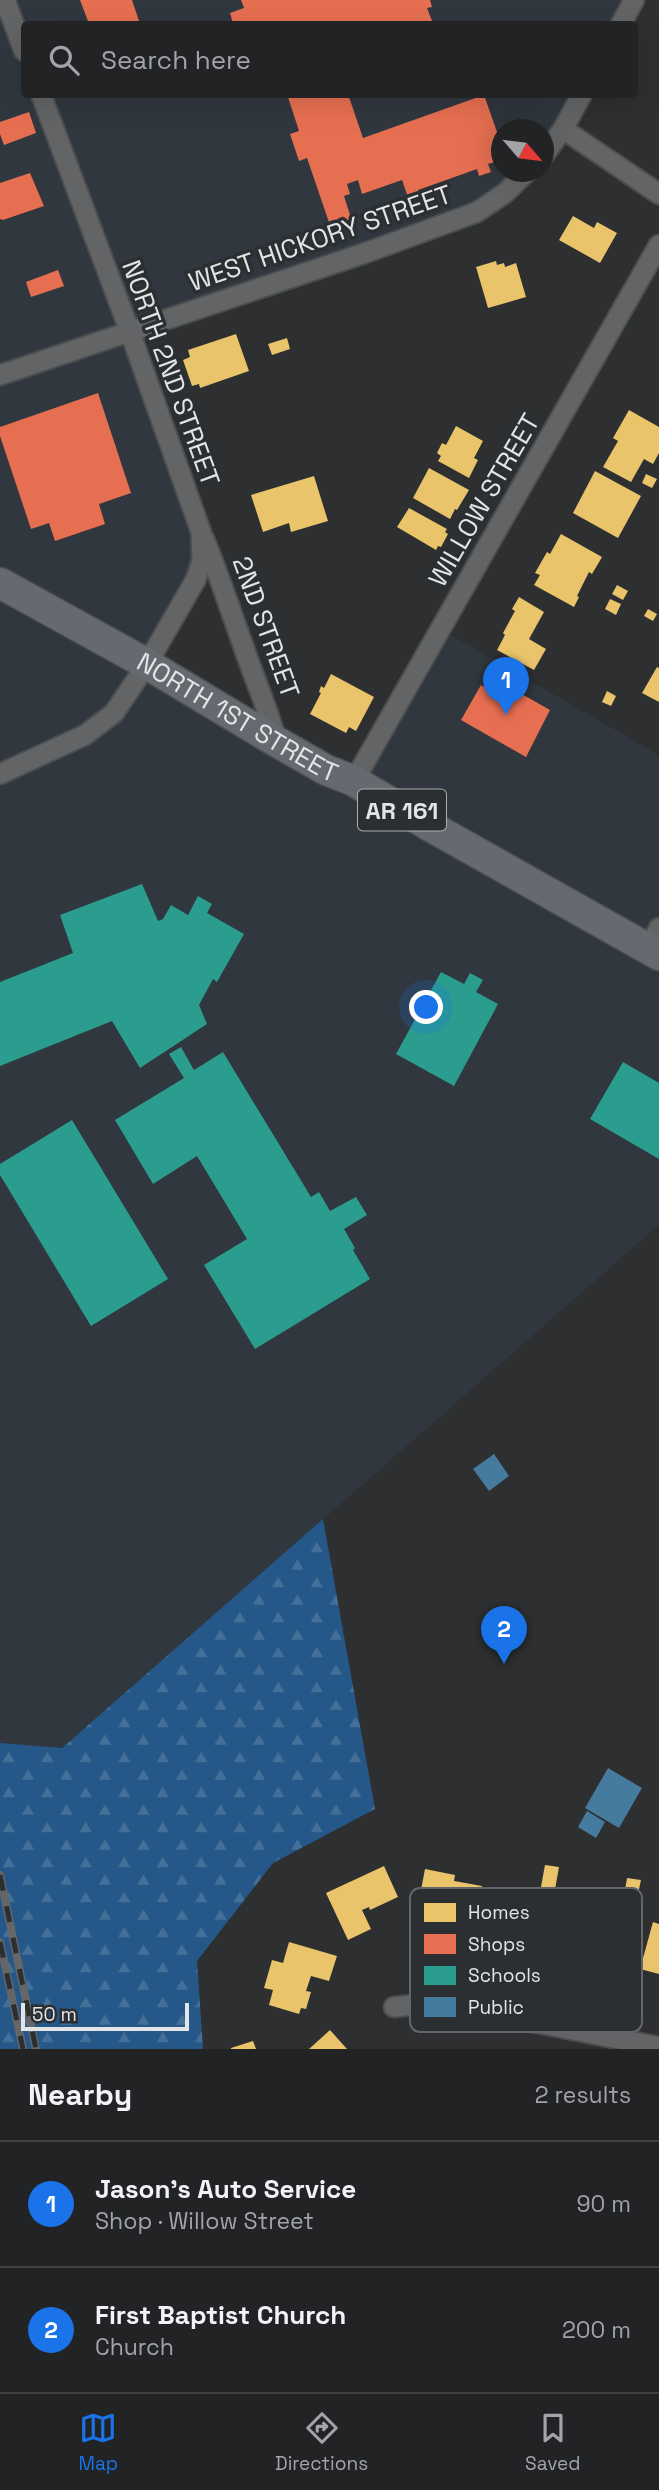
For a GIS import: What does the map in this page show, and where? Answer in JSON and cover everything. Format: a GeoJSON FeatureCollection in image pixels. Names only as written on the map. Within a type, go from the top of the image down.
{"type":"FeatureCollection","features":[{"type":"Feature","properties":{"kind":"main road","name":"NORTH 1ST STREET"},"geometry":{"type":"LineString","coordinates":[[0,583],[147,664],[326,770],[354,781],[430,826],[655,944]]}},
{"type":"Feature","properties":{"kind":"street"},"geometry":{"type":"LineString","coordinates":[[5,0],[21,43]]}},
{"type":"Feature","properties":{"kind":"street"},"geometry":{"type":"LineString","coordinates":[[623,21],[634,0]]}},
{"type":"Feature","properties":{"kind":"street","name":"NORTH 2ND STREET"},"geometry":{"type":"LineString","coordinates":[[0,774],[85,735],[114,713],[147,664],[196,579],[202,560],[201,532],[42,98]]}},
{"type":"Feature","properties":{"kind":"street"},"geometry":{"type":"LineString","coordinates":[[554,141],[580,98]]}},
{"type":"Feature","properties":{"kind":"street"},"geometry":{"type":"LineString","coordinates":[[563,128],[659,194]]}},
{"type":"Feature","properties":{"kind":"street","name":"WEST HICKORY STREET"},"geometry":{"type":"LineString","coordinates":[[0,375],[365,253],[477,212],[517,182]]}},
{"type":"Feature","properties":{"kind":"street","name":"WILLOW STREET"},"geometry":{"type":"LineString","coordinates":[[354,781],[659,245]]}},
{"type":"Feature","properties":{"kind":"street","name":"2ND STREET"},"geometry":{"type":"LineString","coordinates":[[201,532],[223,583],[243,646],[270,715],[276,742]]}},
{"type":"Feature","properties":{"kind":"street"},"geometry":{"type":"LineString","coordinates":[[394,2007],[410,2005]]}},
{"type":"Feature","properties":{"kind":"street"},"geometry":{"type":"LineString","coordinates":[[590,2032],[659,2047]]}},
{"type":"Feature","properties":{"kind":"shaded area"},"geometry":{"type":"Polygon","coordinates":[[[0,0],[634,0],[623,21],[21,21],[21,98],[580,98],[554,139],[554,119],[491,119],[491,182],[517,182],[505,193],[131,332],[202,560],[147,664],[354,781],[440,629],[659,755],[659,1225],[62,1748],[0,1744],[0,0]]]}},
{"type":"Feature","properties":{"kind":"green space"},"geometry":{"type":"Polygon","coordinates":[[[323,1519],[375,1809],[273,1863],[197,1961],[203,2049],[0,2049],[0,1743],[62,1748],[323,1519]]]}},
{"type":"Feature","properties":{"kind":"building: Homes"},"geometry":{"type":"Polygon","coordinates":[[[573,216],[594,228],[597,222],[617,233],[600,263],[559,240],[573,216]]]}},
{"type":"Feature","properties":{"kind":"building: Homes"},"geometry":{"type":"Polygon","coordinates":[[[496,261],[497,265],[504,263],[505,267],[516,263],[526,297],[488,308],[476,267],[496,261]]]}},
{"type":"Feature","properties":{"kind":"building: Homes"},"geometry":{"type":"Polygon","coordinates":[[[236,334],[249,371],[200,388],[199,384],[192,386],[183,360],[190,357],[188,350],[236,334]]]}},
{"type":"Feature","properties":{"kind":"building: Homes"},"geometry":{"type":"Polygon","coordinates":[[[287,338],[290,349],[272,355],[268,344],[287,338]]]}},
{"type":"Feature","properties":{"kind":"building: Homes"},"geometry":{"type":"Polygon","coordinates":[[[629,410],[659,427],[659,453],[653,464],[644,459],[631,482],[603,467],[618,441],[613,438],[629,410]]]}},
{"type":"Feature","properties":{"kind":"building: Homes"},"geometry":{"type":"Polygon","coordinates":[[[456,426],[483,441],[474,458],[478,460],[469,478],[438,461],[441,456],[437,453],[442,443],[446,445],[456,426]]]}},
{"type":"Feature","properties":{"kind":"building: Homes"},"geometry":{"type":"Polygon","coordinates":[[[429,468],[469,490],[450,519],[413,498],[429,468]]]}},
{"type":"Feature","properties":{"kind":"building: Homes"},"geometry":{"type":"Polygon","coordinates":[[[595,471],[641,496],[618,538],[573,513],[595,471]]]}},
{"type":"Feature","properties":{"kind":"building: Homes"},"geometry":{"type":"Polygon","coordinates":[[[646,474],[657,479],[652,488],[642,483],[646,474]]]}},
{"type":"Feature","properties":{"kind":"building: Homes"},"geometry":{"type":"Polygon","coordinates":[[[314,476],[328,521],[291,532],[289,523],[263,532],[251,495],[314,476]]]}},
{"type":"Feature","properties":{"kind":"building: Homes"},"geometry":{"type":"Polygon","coordinates":[[[409,508],[447,529],[445,532],[448,534],[441,547],[438,546],[436,550],[397,527],[409,508]]]}},
{"type":"Feature","properties":{"kind":"building: Homes"},"geometry":{"type":"Polygon","coordinates":[[[561,534],[602,557],[592,574],[589,572],[574,607],[534,585],[540,575],[535,573],[561,534]]]}},
{"type":"Feature","properties":{"kind":"building: Homes"},"geometry":{"type":"Polygon","coordinates":[[[617,585],[628,591],[623,600],[612,594],[617,585]]]}},
{"type":"Feature","properties":{"kind":"building: Homes"},"geometry":{"type":"Polygon","coordinates":[[[519,597],[544,612],[529,639],[546,649],[534,670],[497,650],[519,597]]]}},
{"type":"Feature","properties":{"kind":"building: Homes"},"geometry":{"type":"Polygon","coordinates":[[[610,599],[621,604],[616,615],[605,609],[610,599]]]}},
{"type":"Feature","properties":{"kind":"building: Homes"},"geometry":{"type":"Polygon","coordinates":[[[648,609],[657,614],[653,621],[644,616],[648,609]]]}},
{"type":"Feature","properties":{"kind":"building: Homes"},"geometry":{"type":"Polygon","coordinates":[[[657,667],[659,668],[659,702],[642,693],[657,667]]]}},
{"type":"Feature","properties":{"kind":"building: Homes"},"geometry":{"type":"Polygon","coordinates":[[[331,674],[374,697],[356,731],[349,727],[346,733],[310,714],[321,693],[321,686],[324,688],[331,674]]]}},
{"type":"Feature","properties":{"kind":"building: Homes"},"geometry":{"type":"Polygon","coordinates":[[[607,691],[616,696],[611,706],[602,702],[607,691]]]}},
{"type":"Feature","properties":{"kind":"building: Homes"},"geometry":{"type":"Polygon","coordinates":[[[545,1865],[559,1867],[555,1888],[541,1888],[545,1865]]]}},
{"type":"Feature","properties":{"kind":"building: Homes"},"geometry":{"type":"Polygon","coordinates":[[[384,1866],[398,1897],[370,1910],[369,1907],[362,1910],[371,1929],[348,1940],[326,1893],[384,1866]]]}},
{"type":"Feature","properties":{"kind":"building: Homes"},"geometry":{"type":"Polygon","coordinates":[[[425,1869],[455,1875],[454,1881],[482,1886],[482,1888],[421,1888],[425,1869]]]}},
{"type":"Feature","properties":{"kind":"building: Homes"},"geometry":{"type":"Polygon","coordinates":[[[627,1878],[641,1880],[639,1888],[625,1888],[627,1878]]]}},
{"type":"Feature","properties":{"kind":"building: Homes"},"geometry":{"type":"Polygon","coordinates":[[[653,1922],[659,1924],[659,1974],[642,1970],[653,1922]]]}},
{"type":"Feature","properties":{"kind":"building: Homes"},"geometry":{"type":"Polygon","coordinates":[[[289,1942],[337,1956],[329,1981],[311,1976],[306,1991],[311,1992],[306,2009],[301,2008],[299,2014],[269,2005],[273,1990],[264,1988],[272,1960],[283,1963],[289,1942]]]}},
{"type":"Feature","properties":{"kind":"building: Homes"},"geometry":{"type":"Polygon","coordinates":[[[330,2030],[347,2049],[309,2049],[330,2030]]]}},
{"type":"Feature","properties":{"kind":"building: Homes"},"geometry":{"type":"Polygon","coordinates":[[[253,2041],[256,2049],[231,2049],[231,2048],[253,2041]]]}},
{"type":"Feature","properties":{"kind":"building: Shops"},"geometry":{"type":"Polygon","coordinates":[[[80,0],[132,0],[139,21],[88,21],[80,0]]]}},
{"type":"Feature","properties":{"kind":"building: Shops"},"geometry":{"type":"Polygon","coordinates":[[[241,0],[430,0],[432,7],[427,8],[432,21],[232,21],[230,13],[244,8],[241,0]]]}},
{"type":"Feature","properties":{"kind":"building: Shops"},"geometry":{"type":"Polygon","coordinates":[[[288,98],[349,98],[363,138],[476,98],[485,98],[492,119],[491,163],[488,164],[491,172],[479,176],[477,169],[418,190],[421,199],[410,203],[402,180],[362,194],[358,180],[347,184],[350,194],[344,196],[353,224],[332,231],[307,158],[299,161],[290,134],[299,131],[288,98]]]}},
{"type":"Feature","properties":{"kind":"building: Shops"},"geometry":{"type":"Polygon","coordinates":[[[29,112],[36,133],[4,145],[0,122],[29,112]]]}},
{"type":"Feature","properties":{"kind":"building: Shops"},"geometry":{"type":"Polygon","coordinates":[[[30,173],[44,206],[0,219],[0,183],[30,173]]]}},
{"type":"Feature","properties":{"kind":"building: Shops"},"geometry":{"type":"Polygon","coordinates":[[[58,270],[64,286],[31,297],[26,282],[58,270]]]}},
{"type":"Feature","properties":{"kind":"building: Shops"},"geometry":{"type":"Polygon","coordinates":[[[98,393],[131,493],[99,504],[105,524],[55,541],[49,523],[31,529],[0,436],[0,427],[98,393]]]}},
{"type":"Feature","properties":{"kind":"building: Shops"},"geometry":{"type":"Polygon","coordinates":[[[490,676],[550,710],[526,757],[461,720],[481,685],[484,687],[490,676]]]}},
{"type":"Feature","properties":{"kind":"building: Schools"},"geometry":{"type":"Polygon","coordinates":[[[142,884],[158,921],[163,919],[171,905],[188,915],[198,896],[212,904],[207,913],[244,934],[217,982],[213,979],[199,1005],[207,1024],[140,1068],[112,1021],[0,1066],[0,982],[73,953],[60,915],[142,884]]]}},
{"type":"Feature","properties":{"kind":"building: Schools"},"geometry":{"type":"Polygon","coordinates":[[[441,972],[464,984],[470,973],[483,980],[476,992],[498,1004],[454,1086],[396,1054],[441,972]]]}},
{"type":"Feature","properties":{"kind":"building: Schools"},"geometry":{"type":"Polygon","coordinates":[[[181,1047],[194,1070],[223,1052],[311,1197],[319,1192],[330,1211],[356,1197],[367,1215],[344,1229],[370,1279],[255,1349],[204,1265],[247,1239],[197,1156],[153,1184],[115,1120],[184,1078],[169,1054],[181,1047]]]}},
{"type":"Feature","properties":{"kind":"building: Schools"},"geometry":{"type":"Polygon","coordinates":[[[623,1062],[659,1083],[659,1159],[590,1119],[623,1062]]]}},
{"type":"Feature","properties":{"kind":"building: Schools"},"geometry":{"type":"Polygon","coordinates":[[[72,1120],[168,1279],[91,1326],[0,1175],[0,1164],[72,1120]]]}},
{"type":"Feature","properties":{"kind":"building: Public"},"geometry":{"type":"Polygon","coordinates":[[[494,1454],[509,1476],[489,1491],[473,1469],[494,1454]]]}},
{"type":"Feature","properties":{"kind":"building: Public"},"geometry":{"type":"Polygon","coordinates":[[[608,1768],[642,1788],[619,1828],[585,1808],[608,1768]]]}},
{"type":"Feature","properties":{"kind":"building: Public"},"geometry":{"type":"Polygon","coordinates":[[[587,1811],[605,1822],[596,1838],[578,1827],[587,1811]]]}},
{"type":"Feature","properties":{"kind":"railway"},"geometry":{"type":"LineString","coordinates":[[0,1875],[36,2049]]}},
{"type":"Feature","properties":{"kind":"railway"},"geometry":{"type":"LineString","coordinates":[[0,1942],[23,2049]]}},
{"type":"Feature","properties":{"kind":"place","name":"Jason's Auto Service"},"geometry":{"type":"Point","coordinates":[506,715]}},
{"type":"Feature","properties":{"kind":"place","name":"First Baptist Church"},"geometry":{"type":"Point","coordinates":[504,1664]}}]}
